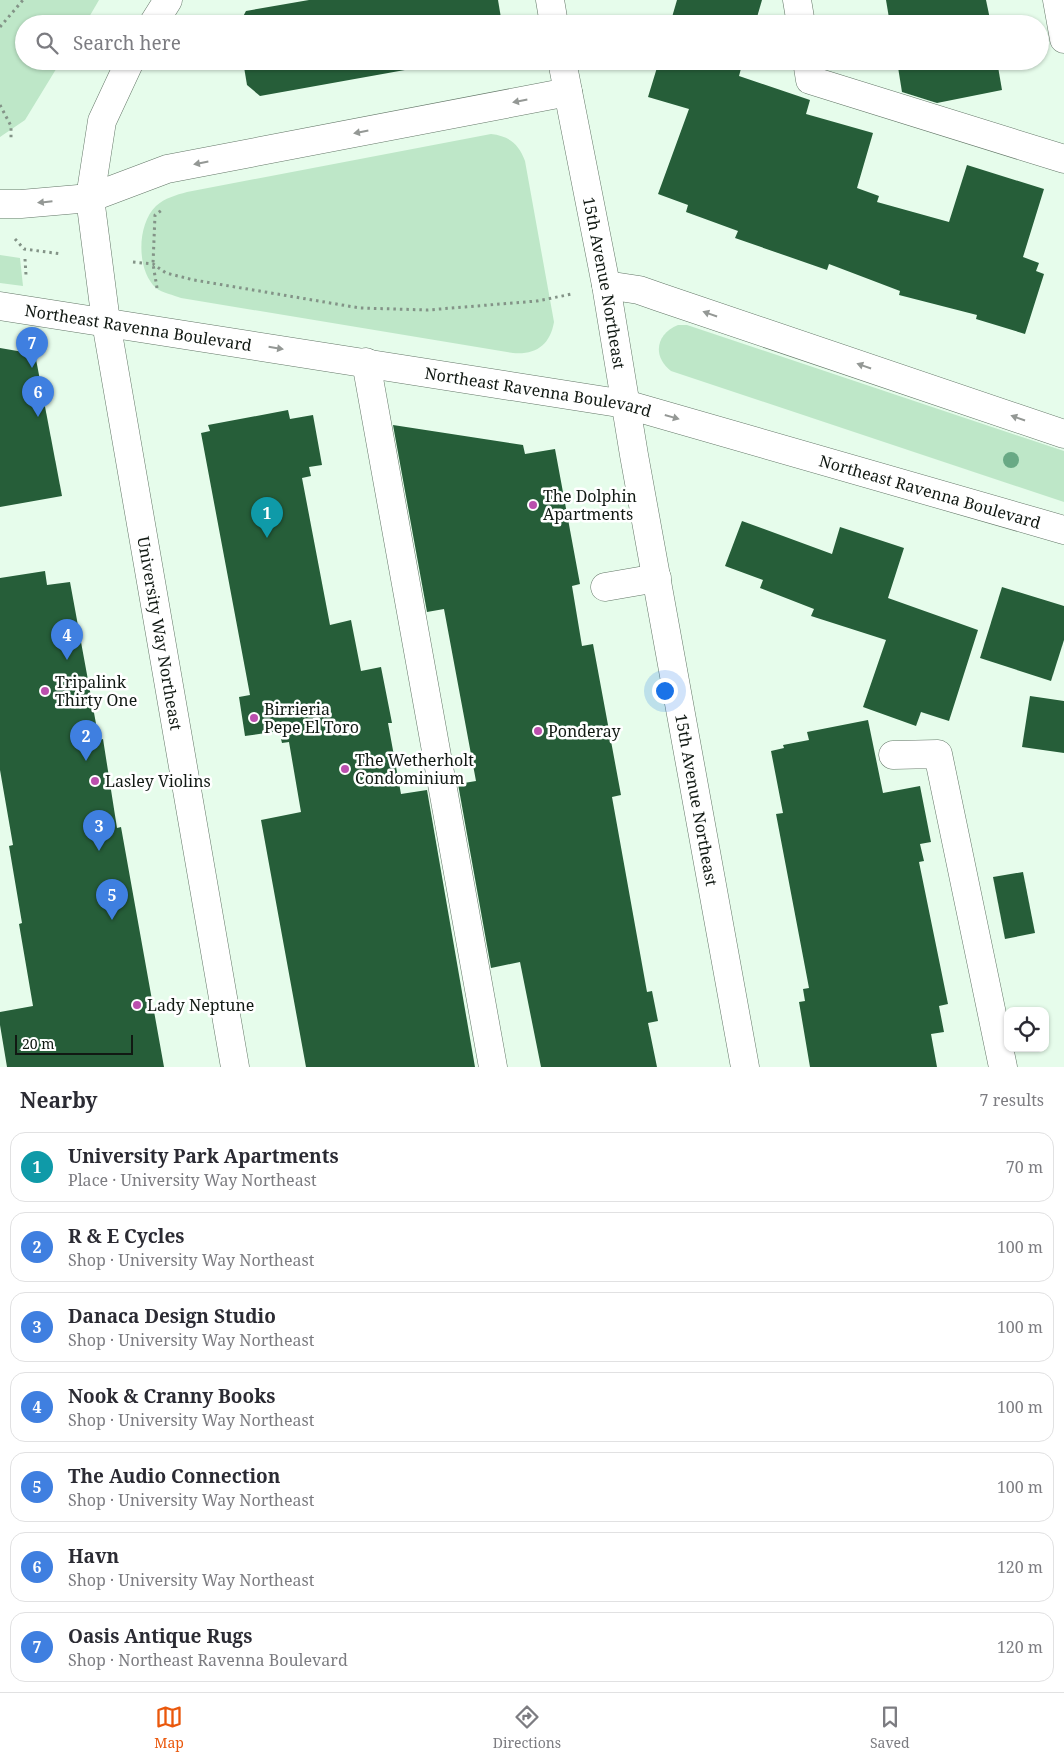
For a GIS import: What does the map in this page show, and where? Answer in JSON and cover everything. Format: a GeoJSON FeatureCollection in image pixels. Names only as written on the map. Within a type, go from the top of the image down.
{"type":"FeatureCollection","features":[{"type":"Feature","properties":{"kind":"main road"},"geometry":{"type":"LineString","coordinates":[[159,15],[168,0]]}},
{"type":"Feature","properties":{"kind":"main road"},"geometry":{"type":"LineString","coordinates":[[550,0],[552,15]]}},
{"type":"Feature","properties":{"kind":"main road"},"geometry":{"type":"LineString","coordinates":[[797,0],[800,15]]}},
{"type":"Feature","properties":{"kind":"main road"},"geometry":{"type":"LineString","coordinates":[[1057,0],[1064,39]]}},
{"type":"Feature","properties":{"kind":"main road","name":"University Way Northeast"},"geometry":{"type":"LineString","coordinates":[[126,70],[102,121],[90,198],[106,322],[235,1067]]}},
{"type":"Feature","properties":{"kind":"main road","name":"15th Avenue Northeast"},"geometry":{"type":"LineString","coordinates":[[564,70],[606,285],[625,404],[745,1067]]}},
{"type":"Feature","properties":{"kind":"main road"},"geometry":{"type":"LineString","coordinates":[[808,70],[810,80],[1064,160]]}},
{"type":"Feature","properties":{"kind":"main road"},"geometry":{"type":"LineString","coordinates":[[0,204],[90,198],[167,169],[568,92]]}},
{"type":"Feature","properties":{"kind":"main road"},"geometry":{"type":"LineString","coordinates":[[606,285],[652,294],[1064,434]]}},
{"type":"Feature","properties":{"kind":"main road","name":"Northeast Ravenna Boulevard"},"geometry":{"type":"LineString","coordinates":[[0,306],[625,404],[1064,530]]}},
{"type":"Feature","properties":{"kind":"main road"},"geometry":{"type":"LineString","coordinates":[[366,362],[493,1067]]}},
{"type":"Feature","properties":{"kind":"main road"},"geometry":{"type":"LineString","coordinates":[[605,587],[657,578]]}},
{"type":"Feature","properties":{"kind":"main road"},"geometry":{"type":"LineString","coordinates":[[892,755],[938,754],[1003,1067]]}},
{"type":"Feature","properties":{"kind":"path"},"geometry":{"type":"LineString","coordinates":[[0,27],[23,0]]}},
{"type":"Feature","properties":{"kind":"path"},"geometry":{"type":"LineString","coordinates":[[0,105],[11,126],[11,138]]}},
{"type":"Feature","properties":{"kind":"path"},"geometry":{"type":"LineString","coordinates":[[157,288],[153,264],[155,215],[163,209]]}},
{"type":"Feature","properties":{"kind":"path"},"geometry":{"type":"LineString","coordinates":[[25,259],[26,276]]}},
{"type":"Feature","properties":{"kind":"path"},"geometry":{"type":"LineString","coordinates":[[142,263],[153,264],[166,273],[194,280],[360,308],[428,310],[536,301],[562,296]]}},
{"type":"Feature","properties":{"kind":"green space"},"geometry":{"type":"Polygon","coordinates":[[[0,0],[99,0],[90,15],[15,15],[15,70],[56,70],[25,120],[0,137],[0,0]]]}},
{"type":"Feature","properties":{"kind":"green space"},"geometry":{"type":"Polygon","coordinates":[[[491,134],[512,142],[520,150],[525,161],[554,322],[549,337],[541,347],[535,350],[513,353],[181,298],[159,290],[149,280],[142,259],[142,235],[145,224],[156,206],[171,197],[187,192],[491,134]]]}},
{"type":"Feature","properties":{"kind":"green space"},"geometry":{"type":"Polygon","coordinates":[[[0,255],[20,258],[23,286],[0,283],[0,255]]]}},
{"type":"Feature","properties":{"kind":"green space"},"geometry":{"type":"Polygon","coordinates":[[[678,325],[687,325],[1064,451],[1064,502],[671,371],[661,359],[659,346],[665,334],[678,325]]]}},
{"type":"Feature","properties":{"kind":"building"},"geometry":{"type":"Polygon","coordinates":[[[309,0],[498,0],[500,15],[244,15],[246,11],[309,0]]]}},
{"type":"Feature","properties":{"kind":"building"},"geometry":{"type":"Polygon","coordinates":[[[677,0],[762,0],[758,15],[673,15],[677,0]]]}},
{"type":"Feature","properties":{"kind":"building"},"geometry":{"type":"Polygon","coordinates":[[[886,0],[986,0],[989,15],[888,15],[886,0]]]}},
{"type":"Feature","properties":{"kind":"building"},"geometry":{"type":"Polygon","coordinates":[[[244,70],[405,70],[260,96],[247,85],[244,70]]]}},
{"type":"Feature","properties":{"kind":"building"},"geometry":{"type":"Polygon","coordinates":[[[656,70],[741,70],[739,76],[810,100],[806,114],[873,133],[857,188],[879,196],[877,202],[949,222],[967,165],[1044,189],[1023,257],[1039,263],[1036,271],[1044,274],[1025,334],[976,319],[977,315],[899,295],[900,291],[829,264],[827,270],[735,238],[738,231],[686,212],[688,205],[658,194],[689,109],[648,97],[656,70]]]}},
{"type":"Feature","properties":{"kind":"building"},"geometry":{"type":"Polygon","coordinates":[[[898,70],[999,70],[1002,90],[937,103],[902,92],[898,70]]]}},
{"type":"Feature","properties":{"kind":"building"},"geometry":{"type":"Polygon","coordinates":[[[0,348],[35,354],[62,496],[0,507],[0,348]]]}},
{"type":"Feature","properties":{"kind":"building"},"geometry":{"type":"Polygon","coordinates":[[[288,410],[290,419],[313,415],[322,465],[309,467],[311,476],[302,478],[330,625],[351,620],[361,671],[381,667],[392,723],[388,723],[401,794],[427,790],[475,1067],[306,1067],[261,820],[301,812],[289,742],[282,743],[279,731],[245,736],[239,697],[250,695],[201,433],[210,431],[208,425],[288,410]]]}},
{"type":"Feature","properties":{"kind":"building"},"geometry":{"type":"Polygon","coordinates":[[[393,425],[523,445],[525,454],[555,449],[580,584],[572,586],[582,646],[593,644],[621,795],[612,797],[647,992],[652,991],[658,1021],[648,1023],[657,1067],[541,1067],[520,962],[491,968],[458,784],[476,781],[444,609],[427,612],[393,425]]]}},
{"type":"Feature","properties":{"kind":"building"},"geometry":{"type":"Polygon","coordinates":[[[742,521],[832,554],[840,527],[904,548],[888,598],[978,630],[949,721],[921,712],[916,726],[863,707],[886,640],[811,616],[814,609],[760,588],[763,580],[725,566],[742,521]]]}},
{"type":"Feature","properties":{"kind":"building"},"geometry":{"type":"Polygon","coordinates":[[[45,571],[47,585],[70,582],[99,740],[103,739],[117,828],[121,827],[164,1067],[7,1067],[0,1025],[0,1012],[33,1006],[19,924],[22,923],[9,846],[13,845],[0,770],[0,578],[45,571]]]}},
{"type":"Feature","properties":{"kind":"building"},"geometry":{"type":"Polygon","coordinates":[[[1002,587],[1064,606],[1064,640],[1051,681],[980,658],[1002,587]]]}},
{"type":"Feature","properties":{"kind":"building"},"geometry":{"type":"Polygon","coordinates":[[[1030,696],[1064,701],[1064,753],[1022,747],[1030,696]]]}},
{"type":"Feature","properties":{"kind":"building"},"geometry":{"type":"Polygon","coordinates":[[[868,720],[883,793],[920,786],[931,842],[920,844],[924,861],[919,862],[948,1004],[939,1006],[944,1032],[931,1034],[937,1067],[810,1067],[799,1002],[805,1001],[803,989],[809,988],[776,814],[783,813],[771,751],[784,748],[783,745],[809,740],[807,732],[868,720]]]}},
{"type":"Feature","properties":{"kind":"building"},"geometry":{"type":"Polygon","coordinates":[[[1023,872],[1035,933],[1005,939],[993,877],[1023,872]]]}},
{"type":"Feature","properties":{"kind":"place","name":"Oasis Antique Rugs"},"geometry":{"type":"Point","coordinates":[32,368]}},
{"type":"Feature","properties":{"kind":"place","name":"Havn"},"geometry":{"type":"Point","coordinates":[38,417]}},
{"type":"Feature","properties":{"kind":"place","name":"The Dolphin Apartments"},"geometry":{"type":"Point","coordinates":[533,505]}},
{"type":"Feature","properties":{"kind":"place","name":"University Park Apartments"},"geometry":{"type":"Point","coordinates":[267,538]}},
{"type":"Feature","properties":{"kind":"place","name":"Nook & Cranny Books"},"geometry":{"type":"Point","coordinates":[67,660]}},
{"type":"Feature","properties":{"kind":"place","name":"Tripalink Thirty One"},"geometry":{"type":"Point","coordinates":[45,691]}},
{"type":"Feature","properties":{"kind":"place","name":"Birrieria Pepe El Toro"},"geometry":{"type":"Point","coordinates":[254,718]}},
{"type":"Feature","properties":{"kind":"place","name":"Ponderay"},"geometry":{"type":"Point","coordinates":[538,731]}},
{"type":"Feature","properties":{"kind":"place","name":"R & E Cycles"},"geometry":{"type":"Point","coordinates":[86,761]}},
{"type":"Feature","properties":{"kind":"place","name":"The Wetherholt Condominium"},"geometry":{"type":"Point","coordinates":[345,769]}},
{"type":"Feature","properties":{"kind":"place","name":"Lasley Violins"},"geometry":{"type":"Point","coordinates":[95,781]}},
{"type":"Feature","properties":{"kind":"place","name":"Danaca Design Studio"},"geometry":{"type":"Point","coordinates":[99,851]}},
{"type":"Feature","properties":{"kind":"place","name":"The Audio Connection"},"geometry":{"type":"Point","coordinates":[112,920]}},
{"type":"Feature","properties":{"kind":"place","name":"Lady Neptune"},"geometry":{"type":"Point","coordinates":[137,1005]}}]}
